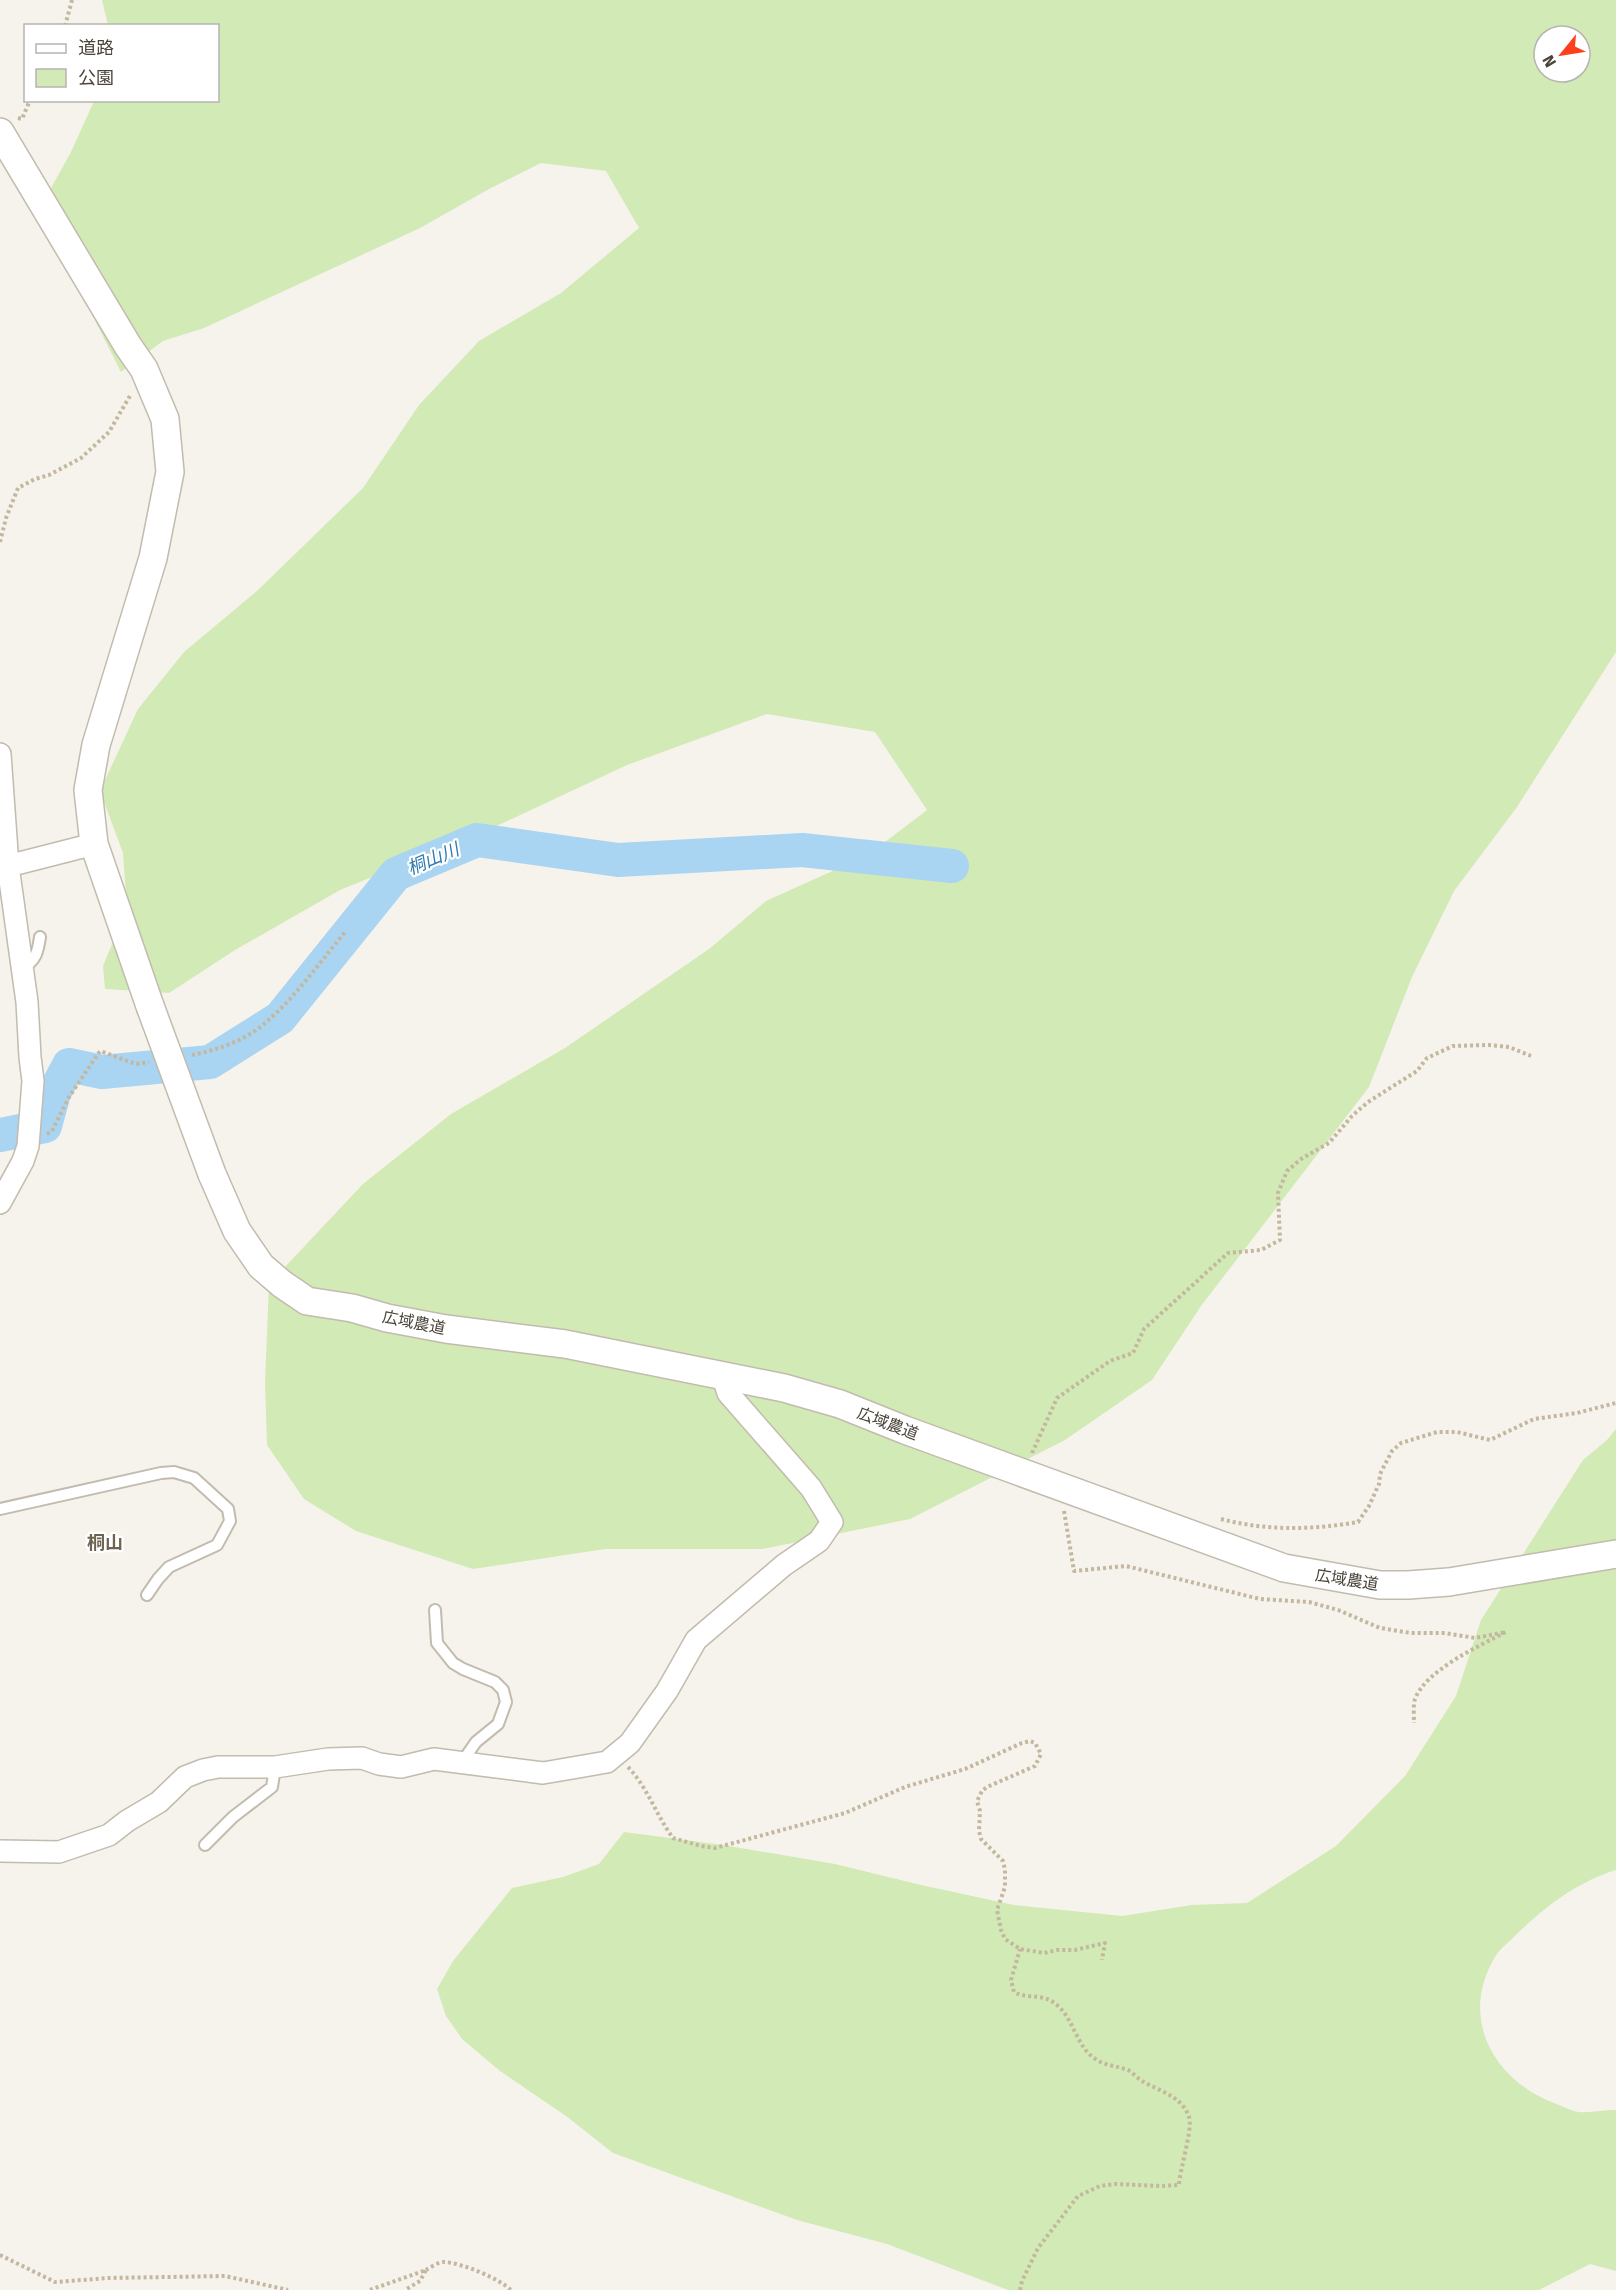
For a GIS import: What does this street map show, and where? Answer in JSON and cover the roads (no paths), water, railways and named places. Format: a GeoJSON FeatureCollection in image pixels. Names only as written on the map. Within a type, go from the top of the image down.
{"type":"FeatureCollection","features":[{"type":"Feature","properties":{"kind":"street","name":"広域農道"},"geometry":{"type":"LineString","coordinates":[[4,127],[128,346],[144,369],[165,419],[170,472],[153,558],[96,745],[88,790],[94,844],[150,1006],[212,1174],[237,1231],[261,1266],[307,1301],[351,1308],[387,1318],[446,1329],[565,1344],[722,1374],[840,1404],[1284,1568],[1380,1585],[1449,1582],[1616,1554]]}},
{"type":"Feature","properties":{"kind":"street"},"geometry":{"type":"LineString","coordinates":[[0,753],[8,866],[22,967],[33,1081],[28,1146],[23,1161],[0,1203]]}},
{"type":"Feature","properties":{"kind":"street"},"geometry":{"type":"LineString","coordinates":[[8,866],[94,844]]}},
{"type":"Feature","properties":{"kind":"street"},"geometry":{"type":"LineString","coordinates":[[0,1851],[58,1852],[109,1834],[159,1802],[186,1777],[218,1767],[274,1767],[328,1759],[362,1758],[379,1764],[401,1767],[434,1759],[543,1773],[607,1762],[630,1743],[666,1691],[696,1640],[784,1564],[819,1541],[832,1522],[811,1488],[728,1393],[722,1374]]}},
{"type":"Feature","properties":{"kind":"lane"},"geometry":{"type":"LineString","coordinates":[[22,967],[31,963],[38,952],[40,937]]}},
{"type":"Feature","properties":{"kind":"lane"},"geometry":{"type":"LineString","coordinates":[[0,1509],[160,1473],[174,1472],[194,1478],[228,1509],[230,1521],[217,1545],[169,1567],[147,1594]]}},
{"type":"Feature","properties":{"kind":"lane"},"geometry":{"type":"LineString","coordinates":[[435,1610],[437,1643],[453,1663],[495,1682],[503,1690],[506,1702],[498,1724],[476,1742],[462,1762]]}},
{"type":"Feature","properties":{"kind":"lane"},"geometry":{"type":"LineString","coordinates":[[205,1845],[233,1817],[272,1787],[274,1767]]}},
{"type":"Feature","properties":{"kind":"waterway","name":"桐山川"},"geometry":{"type":"LineString","coordinates":[[0,1135],[45,1126],[54,1093],[69,1065],[102,1072],[210,1062],[280,1018],[396,874],[477,840],[618,860],[802,850],[952,866]]}},
{"type":"Feature","properties":{"kind":"district","name":"桐山"},"geometry":{"type":"Point","coordinates":[105,1543]}}]}
